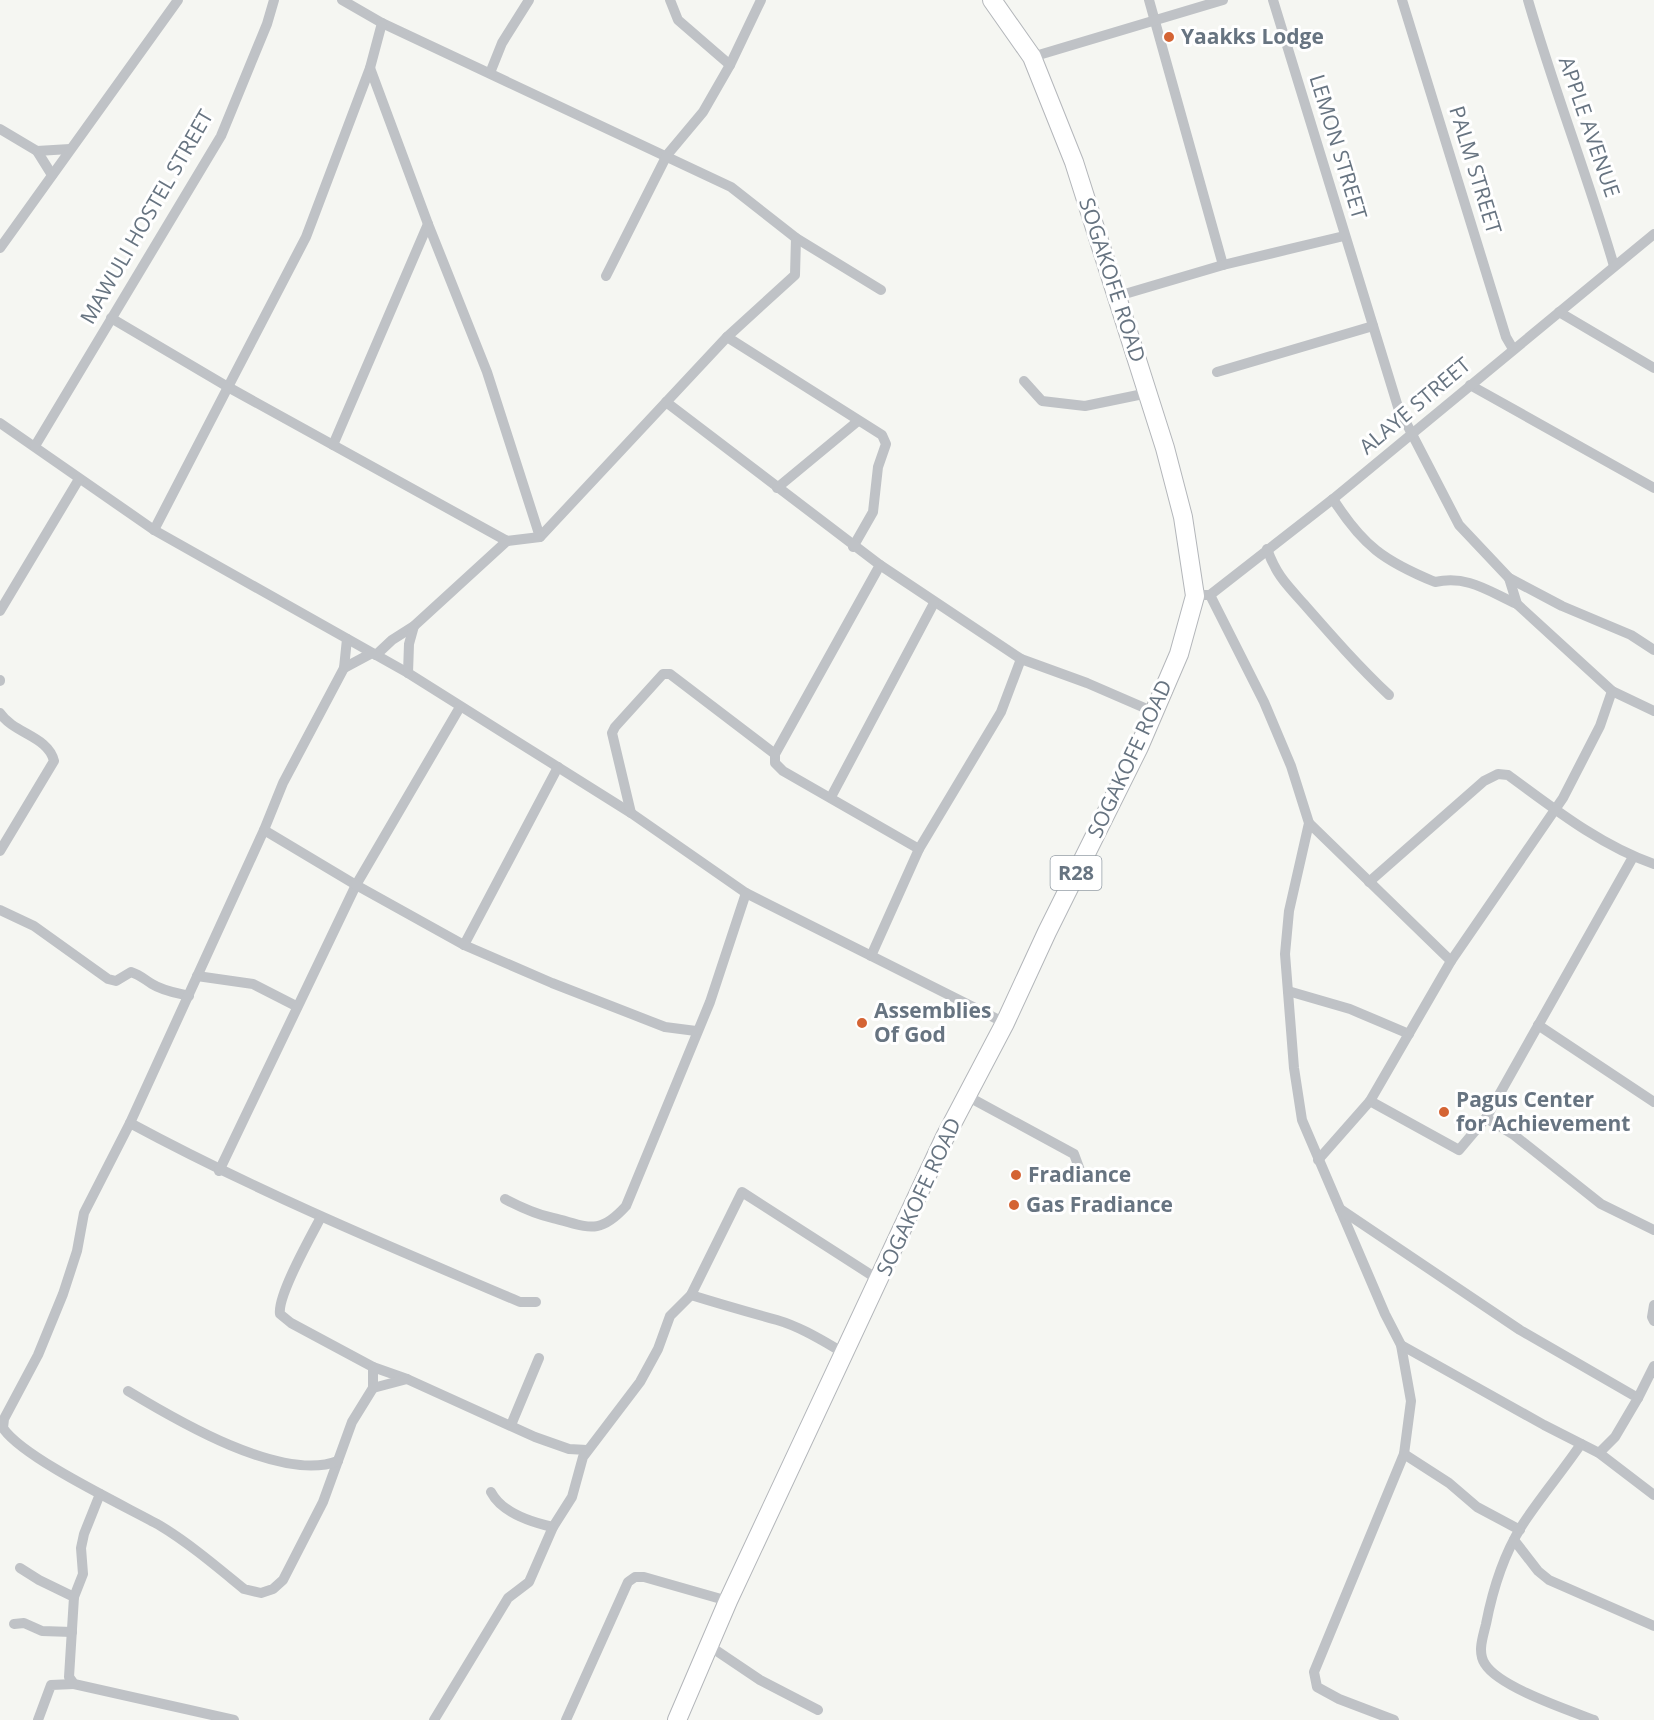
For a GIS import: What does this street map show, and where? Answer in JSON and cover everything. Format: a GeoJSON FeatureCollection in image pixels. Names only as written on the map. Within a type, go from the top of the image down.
{"type":"FeatureCollection","features":[{"type":"Feature","properties":{"kind":"main road","name":"SOGAKOFE ROAD"},"geometry":{"type":"LineString","coordinates":[[677,1720],[728,1601],[844,1353],[1154,712],[1202,595],[1148,393],[1074,162],[1032,57],[992,0]]}},
{"type":"Feature","properties":{"kind":"street"},"geometry":{"type":"LineString","coordinates":[[0,248],[178,0]]}},
{"type":"Feature","properties":{"kind":"street","name":"MAWULI HOSTEL STREET"},"geometry":{"type":"LineString","coordinates":[[34,446],[221,136],[267,24],[274,0]]}},
{"type":"Feature","properties":{"kind":"street"},"geometry":{"type":"LineString","coordinates":[[342,0],[382,22],[731,187],[796,238],[882,290]]}},
{"type":"Feature","properties":{"kind":"street"},"geometry":{"type":"LineString","coordinates":[[490,73],[502,43],[529,0]]}},
{"type":"Feature","properties":{"kind":"street"},"geometry":{"type":"LineString","coordinates":[[670,0],[678,20],[730,65]]}},
{"type":"Feature","properties":{"kind":"street"},"geometry":{"type":"LineString","coordinates":[[606,276],[667,155],[703,112],[730,65],[762,0]]}},
{"type":"Feature","properties":{"kind":"street"},"geometry":{"type":"LineString","coordinates":[[1149,0],[1223,265]]}},
{"type":"Feature","properties":{"kind":"street"},"geometry":{"type":"LineString","coordinates":[[1032,57],[1156,22],[1223,0]]}},
{"type":"Feature","properties":{"kind":"street","name":"LEMON STREET"},"geometry":{"type":"LineString","coordinates":[[1273,0],[1398,407],[1459,525],[1509,578]]}},
{"type":"Feature","properties":{"kind":"street","name":"PALM STREET"},"geometry":{"type":"LineString","coordinates":[[1402,0],[1506,337],[1513,349]]}},
{"type":"Feature","properties":{"kind":"street","name":"APPLE AVENUE"},"geometry":{"type":"LineString","coordinates":[[1528,0],[1544,57],[1595,201],[1614,266]]}},
{"type":"Feature","properties":{"kind":"street"},"geometry":{"type":"LineString","coordinates":[[154,530],[306,237],[370,68],[382,22]]}},
{"type":"Feature","properties":{"kind":"street"},"geometry":{"type":"LineString","coordinates":[[370,68],[428,224],[487,372],[540,537]]}},
{"type":"Feature","properties":{"kind":"street"},"geometry":{"type":"LineString","coordinates":[[0,129],[37,151],[52,175]]}},
{"type":"Feature","properties":{"kind":"street"},"geometry":{"type":"LineString","coordinates":[[37,151],[70,149]]}},
{"type":"Feature","properties":{"kind":"street"},"geometry":{"type":"LineString","coordinates":[[333,445],[428,224]]}},
{"type":"Feature","properties":{"kind":"street","name":"ALAYE STREET"},"geometry":{"type":"LineString","coordinates":[[1202,595],[1333,499],[1654,234]]}},
{"type":"Feature","properties":{"kind":"street"},"geometry":{"type":"LineString","coordinates":[[1118,296],[1223,265],[1344,236]]}},
{"type":"Feature","properties":{"kind":"street"},"geometry":{"type":"LineString","coordinates":[[344,668],[374,654],[414,626],[507,541],[540,537],[727,337],[795,275],[796,238]]}},
{"type":"Feature","properties":{"kind":"street"},"geometry":{"type":"LineString","coordinates":[[1559,312],[1654,368]]}},
{"type":"Feature","properties":{"kind":"street"},"geometry":{"type":"LineString","coordinates":[[111,318],[228,387],[507,541]]}},
{"type":"Feature","properties":{"kind":"street"},"geometry":{"type":"LineString","coordinates":[[1217,372],[1373,326]]}},
{"type":"Feature","properties":{"kind":"street"},"geometry":{"type":"LineString","coordinates":[[727,337],[882,435],[886,444],[878,467],[873,512],[853,547]]}},
{"type":"Feature","properties":{"kind":"street"},"geometry":{"type":"LineString","coordinates":[[1023,381],[1042,401],[1085,406],[1148,393]]}},
{"type":"Feature","properties":{"kind":"street"},"geometry":{"type":"LineString","coordinates":[[1470,385],[1654,488]]}},
{"type":"Feature","properties":{"kind":"street"},"geometry":{"type":"LineString","coordinates":[[666,402],[853,547],[1021,659],[1087,683],[1154,712]]}},
{"type":"Feature","properties":{"kind":"street"},"geometry":{"type":"LineString","coordinates":[[777,488],[858,421]]}},
{"type":"Feature","properties":{"kind":"street"},"geometry":{"type":"LineString","coordinates":[[0,423],[154,530],[408,672],[631,813],[746,893],[1005,1023]]}},
{"type":"Feature","properties":{"kind":"street"},"geometry":{"type":"LineString","coordinates":[[0,611],[79,479]]}},
{"type":"Feature","properties":{"kind":"street"},"geometry":{"type":"LineString","coordinates":[[1333,499],[1354,531],[1373,550],[1435,582],[1453,578],[1471,583],[1517,604],[1612,692],[1654,710]]}},
{"type":"Feature","properties":{"kind":"street"},"geometry":{"type":"LineString","coordinates":[[1267,549],[1283,584],[1324,631],[1389,695]]}},
{"type":"Feature","properties":{"kind":"street"},"geometry":{"type":"LineString","coordinates":[[880,565],[775,753],[775,763],[783,771],[919,849]]}},
{"type":"Feature","properties":{"kind":"street"},"geometry":{"type":"LineString","coordinates":[[1509,578],[1517,604]]}},
{"type":"Feature","properties":{"kind":"street"},"geometry":{"type":"LineString","coordinates":[[1509,578],[1562,606],[1631,635],[1654,650]]}},
{"type":"Feature","properties":{"kind":"street"},"geometry":{"type":"LineString","coordinates":[[1202,595],[1264,702],[1291,766],[1309,823],[1451,962]]}},
{"type":"Feature","properties":{"kind":"street"},"geometry":{"type":"LineString","coordinates":[[831,797],[934,603]]}},
{"type":"Feature","properties":{"kind":"street"},"geometry":{"type":"LineString","coordinates":[[408,672],[409,644],[414,626]]}},
{"type":"Feature","properties":{"kind":"street"},"geometry":{"type":"LineString","coordinates":[[347,639],[344,668],[283,783],[189,996],[84,1213],[77,1251],[63,1293],[38,1355],[4,1419],[3,1428],[8,1436],[24,1448],[100,1494],[161,1527],[244,1589],[261,1593],[273,1590],[283,1580],[311,1528],[352,1422],[373,1388],[374,1367]]}},
{"type":"Feature","properties":{"kind":"street"},"geometry":{"type":"LineString","coordinates":[[871,956],[919,849],[1001,712],[1021,659]]}},
{"type":"Feature","properties":{"kind":"street"},"geometry":{"type":"LineString","coordinates":[[631,813],[612,734],[615,727],[663,674],[670,674],[775,753]]}},
{"type":"Feature","properties":{"kind":"street"},"geometry":{"type":"LineString","coordinates":[[1318,1160],[1370,1101],[1451,962],[1555,810],[1600,726],[1612,692]]}},
{"type":"Feature","properties":{"kind":"street"},"geometry":{"type":"LineString","coordinates":[[219,1171],[296,1006],[356,885],[460,707]]}},
{"type":"Feature","properties":{"kind":"street"},"geometry":{"type":"LineString","coordinates":[[0,713],[25,735],[44,744],[51,751],[54,761],[0,851]]}},
{"type":"Feature","properties":{"kind":"street"},"geometry":{"type":"LineString","coordinates":[[464,945],[558,767]]}},
{"type":"Feature","properties":{"kind":"street"},"geometry":{"type":"LineString","coordinates":[[1369,882],[1484,781],[1498,774],[1508,775],[1555,810],[1633,857],[1654,864]]}},
{"type":"Feature","properties":{"kind":"street"},"geometry":{"type":"LineString","coordinates":[[1309,823],[1289,911],[1285,954],[1294,1068],[1302,1120],[1401,1345],[1411,1401],[1404,1454],[1314,1672],[1317,1687],[1339,1700],[1381,1718],[1394,1720]]}},
{"type":"Feature","properties":{"kind":"street"},"geometry":{"type":"LineString","coordinates":[[264,830],[356,885],[464,945],[552,983],[665,1027],[696,1031]]}},
{"type":"Feature","properties":{"kind":"street"},"geometry":{"type":"LineString","coordinates":[[1370,1101],[1459,1150],[1486,1118],[1633,857]]}},
{"type":"Feature","properties":{"kind":"street"},"geometry":{"type":"LineString","coordinates":[[505,1199],[530,1213],[584,1228],[609,1222],[626,1206],[690,1054],[696,1031],[710,1002],[746,893]]}},
{"type":"Feature","properties":{"kind":"street"},"geometry":{"type":"LineString","coordinates":[[0,910],[34,926],[108,979],[116,981],[131,972],[143,976],[150,983],[165,990],[189,996]]}},
{"type":"Feature","properties":{"kind":"street"},"geometry":{"type":"LineString","coordinates":[[197,976],[253,984],[296,1006]]}},
{"type":"Feature","properties":{"kind":"street"},"geometry":{"type":"LineString","coordinates":[[1288,991],[1350,1009],[1409,1034]]}},
{"type":"Feature","properties":{"kind":"street"},"geometry":{"type":"LineString","coordinates":[[1538,1025],[1654,1102]]}},
{"type":"Feature","properties":{"kind":"street"},"geometry":{"type":"LineString","coordinates":[[967,1096],[1074,1154],[1081,1173]]}},
{"type":"Feature","properties":{"kind":"street"},"geometry":{"type":"LineString","coordinates":[[1486,1118],[1514,1134],[1601,1204],[1654,1230]]}},
{"type":"Feature","properties":{"kind":"street"},"geometry":{"type":"LineString","coordinates":[[129,1123],[219,1171],[321,1218],[520,1302],[536,1302]]}},
{"type":"Feature","properties":{"kind":"street"},"geometry":{"type":"LineString","coordinates":[[434,1720],[508,1598],[529,1582],[553,1527],[572,1497],[587,1450],[640,1382],[658,1349],[670,1316],[691,1294],[742,1191],[879,1280]]}},
{"type":"Feature","properties":{"kind":"street"},"geometry":{"type":"LineString","coordinates":[[1339,1208],[1520,1330],[1638,1398]]}},
{"type":"Feature","properties":{"kind":"street"},"geometry":{"type":"LineString","coordinates":[[321,1218],[290,1280],[279,1307],[280,1314],[291,1323],[374,1367],[569,1449],[587,1450]]}},
{"type":"Feature","properties":{"kind":"street"},"geometry":{"type":"LineString","coordinates":[[691,1294],[802,1329],[844,1353]]}},
{"type":"Feature","properties":{"kind":"street"},"geometry":{"type":"LineString","coordinates":[[1654,1305],[1652,1317],[1654,1321]]}},
{"type":"Feature","properties":{"kind":"street"},"geometry":{"type":"LineString","coordinates":[[1401,1345],[1599,1453],[1654,1495]]}},
{"type":"Feature","properties":{"kind":"street"},"geometry":{"type":"LineString","coordinates":[[511,1425],[539,1358]]}},
{"type":"Feature","properties":{"kind":"street"},"geometry":{"type":"LineString","coordinates":[[1599,1453],[1615,1437],[1654,1366]]}},
{"type":"Feature","properties":{"kind":"street"},"geometry":{"type":"LineString","coordinates":[[373,1388],[407,1379]]}},
{"type":"Feature","properties":{"kind":"street"},"geometry":{"type":"LineString","coordinates":[[128,1391],[186,1426],[254,1454],[317,1467],[338,1461]]}},
{"type":"Feature","properties":{"kind":"street"},"geometry":{"type":"LineString","coordinates":[[1581,1444],[1514,1540],[1492,1596],[1480,1650],[1485,1664],[1499,1677],[1537,1697],[1594,1720]]}},
{"type":"Feature","properties":{"kind":"street"},"geometry":{"type":"LineString","coordinates":[[1404,1454],[1449,1483],[1477,1507],[1520,1530]]}},
{"type":"Feature","properties":{"kind":"street"},"geometry":{"type":"LineString","coordinates":[[491,1492],[497,1504],[534,1523],[553,1527]]}},
{"type":"Feature","properties":{"kind":"street"},"geometry":{"type":"LineString","coordinates":[[74,1683],[69,1677],[74,1596],[83,1574],[81,1548],[84,1534],[100,1494]]}},
{"type":"Feature","properties":{"kind":"street"},"geometry":{"type":"LineString","coordinates":[[1514,1540],[1538,1571],[1549,1580],[1654,1626]]}},
{"type":"Feature","properties":{"kind":"street"},"geometry":{"type":"LineString","coordinates":[[20,1568],[39,1580],[74,1596]]}},
{"type":"Feature","properties":{"kind":"street"},"geometry":{"type":"LineString","coordinates":[[566,1720],[628,1582],[635,1577],[644,1577],[728,1601]]}},
{"type":"Feature","properties":{"kind":"street"},"geometry":{"type":"LineString","coordinates":[[14,1624],[24,1623],[42,1631],[72,1632]]}},
{"type":"Feature","properties":{"kind":"street"},"geometry":{"type":"LineString","coordinates":[[708,1645],[760,1680],[818,1710]]}},
{"type":"Feature","properties":{"kind":"street"},"geometry":{"type":"LineString","coordinates":[[38,1720],[51,1685],[74,1683],[234,1720]]}},
{"type":"Feature","properties":{"kind":"place","name":"Yaakks Lodge"},"geometry":{"type":"Point","coordinates":[1169,37]}},
{"type":"Feature","properties":{"kind":"place","name":"Assemblies Of God"},"geometry":{"type":"Point","coordinates":[862,1023]}},
{"type":"Feature","properties":{"kind":"place","name":"Pagus Center for Achievement"},"geometry":{"type":"Point","coordinates":[1444,1112]}},
{"type":"Feature","properties":{"kind":"place","name":"Fradiance"},"geometry":{"type":"Point","coordinates":[1016,1175]}},
{"type":"Feature","properties":{"kind":"place","name":"Gas Fradiance"},"geometry":{"type":"Point","coordinates":[1014,1205]}}]}
